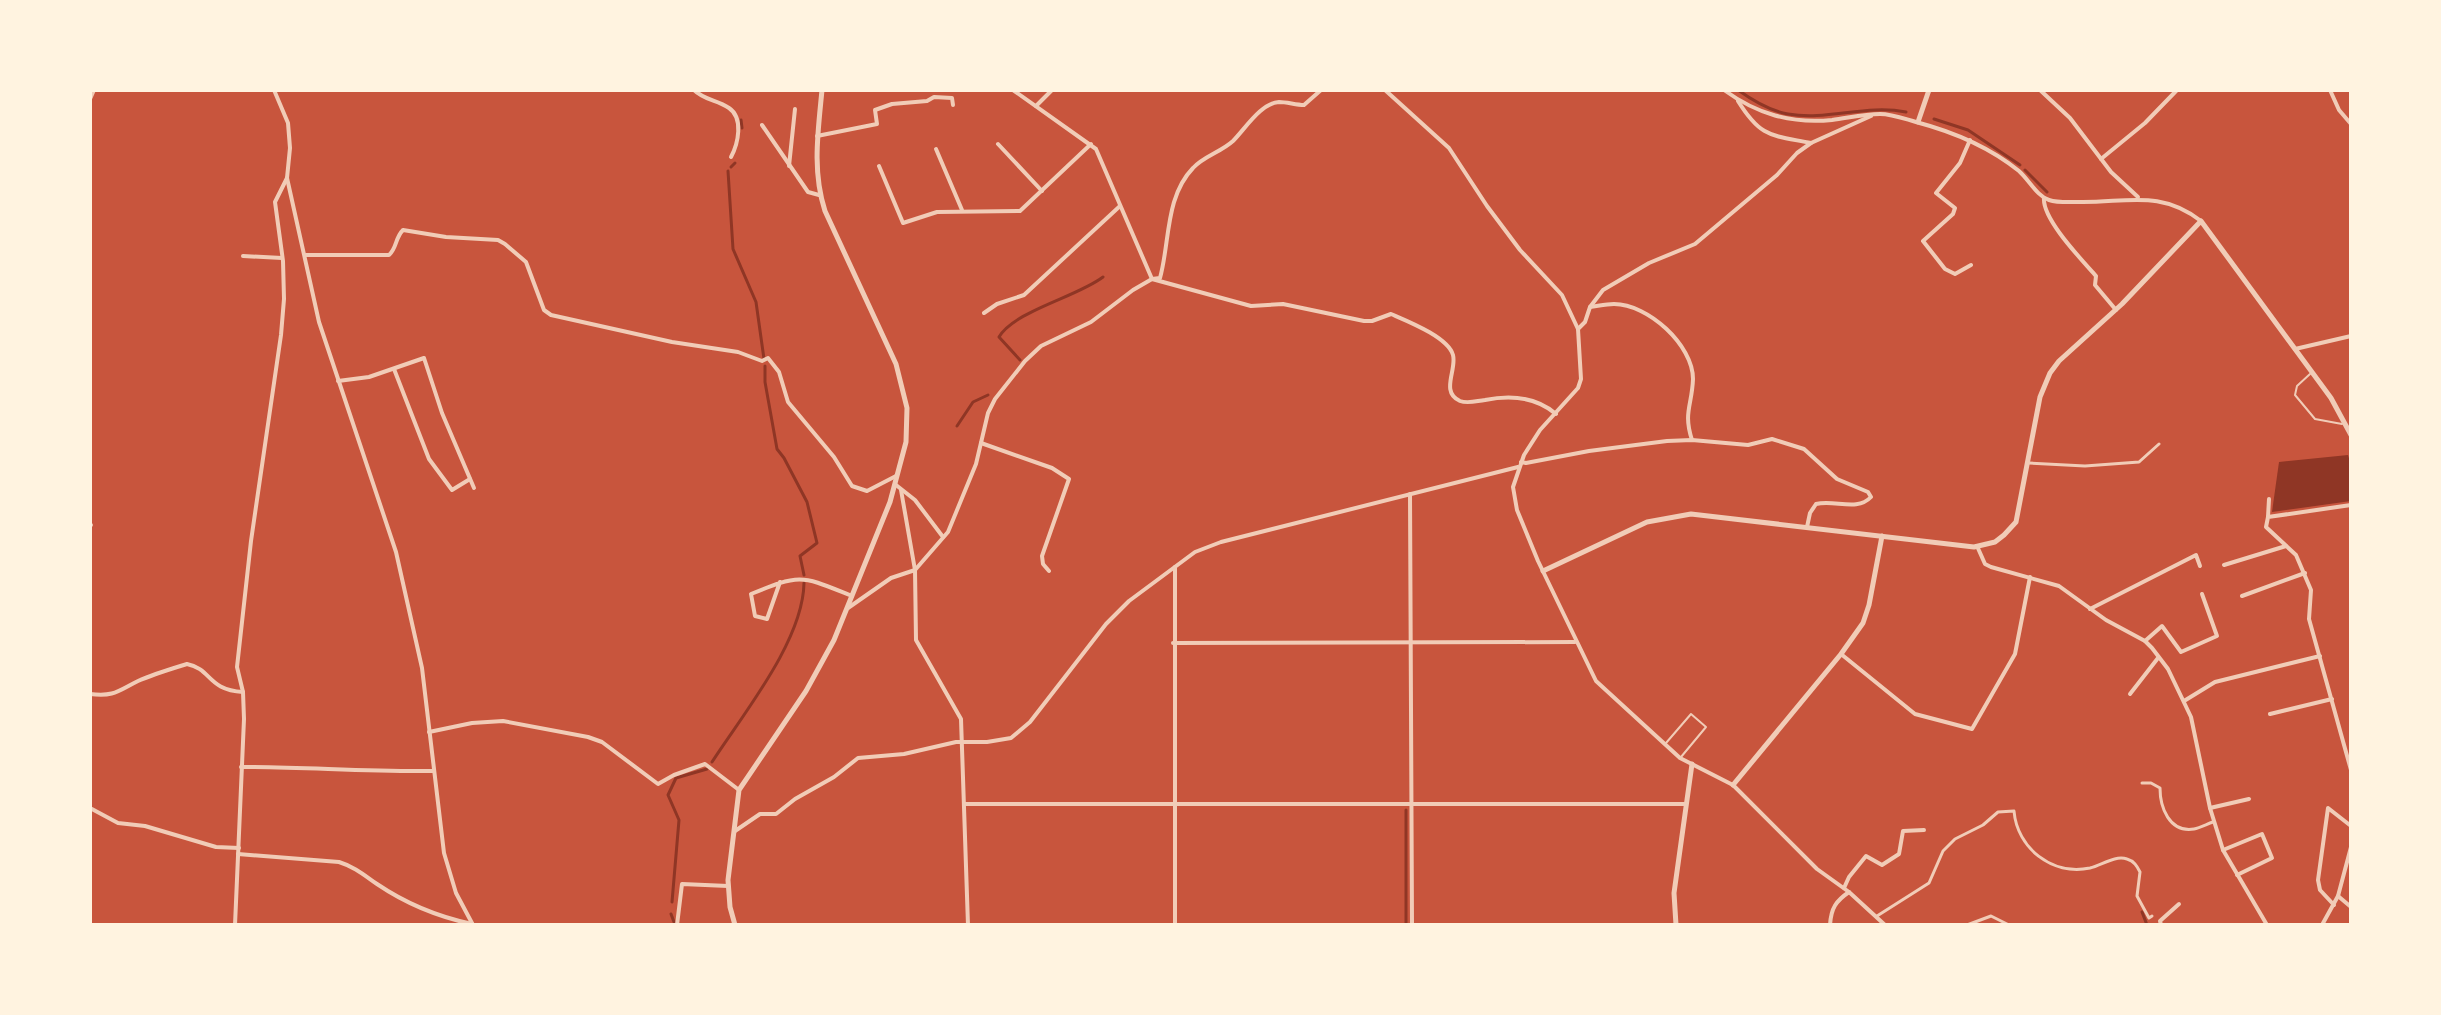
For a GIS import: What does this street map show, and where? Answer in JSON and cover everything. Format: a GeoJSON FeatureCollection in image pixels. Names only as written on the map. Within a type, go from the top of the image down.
{"type":"FeatureCollection","features":[{"type":"Feature","properties":{"kind":"street"},"geometry":{"type":"LineString","coordinates":[[90,99],[92,90]]}},
{"type":"Feature","properties":{"kind":"street"},"geometry":{"type":"LineString","coordinates":[[274,90],[288,123],[290,148],[287,178],[313,295],[338,381],[382,504],[422,668],[444,853],[456,893],[473,924]]}},
{"type":"Feature","properties":{"kind":"street"},"geometry":{"type":"LineString","coordinates":[[694,90],[701,97],[730,109],[735,116],[738,137],[731,157]]}},
{"type":"Feature","properties":{"kind":"street"},"geometry":{"type":"LineString","coordinates":[[822,90],[815,164],[819,195],[902,380],[907,424],[898,488],[915,570],[916,640],[961,719],[968,925]]}},
{"type":"Feature","properties":{"kind":"street"},"geometry":{"type":"LineString","coordinates":[[1013,90],[1096,149],[1152,279]]}},
{"type":"Feature","properties":{"kind":"street"},"geometry":{"type":"LineString","coordinates":[[1036,106],[1052,90]]}},
{"type":"Feature","properties":{"kind":"street"},"geometry":{"type":"LineString","coordinates":[[847,610],[891,578],[915,570],[948,532],[970,479],[988,413],[995,399],[1033,354],[1062,335],[1091,322],[1152,279],[1160,278],[1167,255],[1171,209],[1191,169],[1225,148],[1257,115],[1274,103],[1304,105],[1321,90]]}},
{"type":"Feature","properties":{"kind":"street"},"geometry":{"type":"LineString","coordinates":[[1385,90],[1449,148],[1520,250],[1562,295],[1578,329],[1581,379],[1573,396],[1540,430],[1520,464],[1513,487],[1514,502],[1543,571],[1596,681],[1680,758],[1733,785],[1817,869],[1847,890],[1885,925]]}},
{"type":"Feature","properties":{"kind":"street"},"geometry":{"type":"LineString","coordinates":[[1724,90],[1769,115],[1801,121],[1882,114],[1970,139],[2019,172],[2044,198],[2052,202],[2140,198],[2169,203],[2188,211],[2201,221],[2331,398],[2351,435]]}},
{"type":"Feature","properties":{"kind":"street"},"geometry":{"type":"LineString","coordinates":[[1918,122],[1929,90]]}},
{"type":"Feature","properties":{"kind":"street"},"geometry":{"type":"LineString","coordinates":[[2040,90],[2070,118],[2101,159],[2140,198]]}},
{"type":"Feature","properties":{"kind":"street"},"geometry":{"type":"LineString","coordinates":[[2101,159],[2145,123],[2177,90]]}},
{"type":"Feature","properties":{"kind":"street"},"geometry":{"type":"LineString","coordinates":[[2330,90],[2339,110],[2351,124]]}},
{"type":"Feature","properties":{"kind":"street"},"geometry":{"type":"LineString","coordinates":[[817,136],[877,124],[875,110],[892,104],[927,101],[934,97],[952,98],[953,105]]}},
{"type":"Feature","properties":{"kind":"street"},"geometry":{"type":"LineString","coordinates":[[1738,100],[1747,116],[1765,134],[1811,143]]}},
{"type":"Feature","properties":{"kind":"street"},"geometry":{"type":"LineString","coordinates":[[789,167],[795,109]]}},
{"type":"Feature","properties":{"kind":"street"},"geometry":{"type":"LineString","coordinates":[[1578,329],[1603,290],[1649,263],[1695,244],[1811,143],[1873,114]]}},
{"type":"Feature","properties":{"kind":"street"},"geometry":{"type":"LineString","coordinates":[[762,125],[808,192],[819,195]]}},
{"type":"Feature","properties":{"kind":"street"},"geometry":{"type":"LineString","coordinates":[[1970,139],[1960,163],[1936,193],[1955,208],[1953,214],[1923,241],[1945,269],[1955,274],[1971,265]]}},
{"type":"Feature","properties":{"kind":"street"},"geometry":{"type":"LineString","coordinates":[[998,144],[1042,191]]}},
{"type":"Feature","properties":{"kind":"street"},"geometry":{"type":"LineString","coordinates":[[879,166],[903,223],[937,212],[1020,211],[1091,144]]}},
{"type":"Feature","properties":{"kind":"street"},"geometry":{"type":"LineString","coordinates":[[936,149],[963,211]]}},
{"type":"Feature","properties":{"kind":"street"},"geometry":{"type":"LineString","coordinates":[[235,925],[243,692],[237,667],[251,541],[281,335],[282,258],[275,202],[287,178]]}},
{"type":"Feature","properties":{"kind":"street"},"geometry":{"type":"LineString","coordinates":[[2044,198],[2046,211],[2096,276],[2095,285],[2116,310]]}},
{"type":"Feature","properties":{"kind":"street"},"geometry":{"type":"LineString","coordinates":[[984,313],[997,304],[1024,295],[1120,206]]}},
{"type":"Feature","properties":{"kind":"street"},"geometry":{"type":"LineString","coordinates":[[1543,571],[1632,528],[1664,517],[1703,514],[1977,546],[1995,542],[2016,522],[2040,397],[2050,373],[2059,361],[2116,310],[2201,221]]}},
{"type":"Feature","properties":{"kind":"street"},"geometry":{"type":"LineString","coordinates":[[306,255],[389,255],[397,235],[403,230],[446,237],[498,240],[526,262],[544,310],[551,315],[672,342],[738,352],[762,361],[768,358],[779,372],[788,402],[834,457],[852,486],[867,491],[899,475]]}},
{"type":"Feature","properties":{"kind":"street"},"geometry":{"type":"LineString","coordinates":[[243,256],[282,258]]}},
{"type":"Feature","properties":{"kind":"street"},"geometry":{"type":"LineString","coordinates":[[1152,279],[1251,306],[1283,304],[1364,321],[1391,314],[1428,331],[1451,350],[1450,388],[1458,400],[1470,403],[1513,396],[1549,408],[1557,414]]}},
{"type":"Feature","properties":{"kind":"street"},"geometry":{"type":"LineString","coordinates":[[1590,307],[1616,303],[1640,311],[1680,341],[1692,368],[1693,381],[1686,414],[1692,440]]}},
{"type":"Feature","properties":{"kind":"street"},"geometry":{"type":"LineString","coordinates":[[2295,349],[2351,336]]}},
{"type":"Feature","properties":{"kind":"street"},"geometry":{"type":"LineString","coordinates":[[338,381],[369,377],[424,358],[442,413],[474,488]]}},
{"type":"Feature","properties":{"kind":"street"},"geometry":{"type":"LineString","coordinates":[[394,369],[429,459],[452,490],[470,479]]}},
{"type":"Feature","properties":{"kind":"street"},"geometry":{"type":"LineString","coordinates":[[733,832],[760,814],[776,814],[858,758],[904,754],[962,741],[998,741],[1020,732],[1106,624],[1129,601],[1195,552],[1221,542],[1520,464],[1589,451],[1692,440],[1748,445],[1772,439],[1782,441],[1804,449],[1837,479],[1868,492],[1871,497],[1859,505],[1816,504],[1807,527]]}},
{"type":"Feature","properties":{"kind":"street"},"geometry":{"type":"LineString","coordinates":[[981,443],[1052,468],[1069,479],[1042,556],[1043,564],[1049,571]]}},
{"type":"Feature","properties":{"kind":"street"},"geometry":{"type":"LineString","coordinates":[[2029,463],[2085,466],[2139,462],[2159,444]]}},
{"type":"Feature","properties":{"kind":"street"},"geometry":{"type":"LineString","coordinates":[[898,488],[915,500],[943,537]]}},
{"type":"Feature","properties":{"kind":"street"},"geometry":{"type":"LineString","coordinates":[[735,925],[728,886],[739,790],[822,664],[898,488]]}},
{"type":"Feature","properties":{"kind":"street"},"geometry":{"type":"LineString","coordinates":[[1410,494],[1412,925]]}},
{"type":"Feature","properties":{"kind":"street"},"geometry":{"type":"LineString","coordinates":[[2269,499],[2266,527],[2296,555],[2311,590],[2309,619],[2351,770]]}},
{"type":"Feature","properties":{"kind":"street"},"geometry":{"type":"LineString","coordinates":[[2268,517],[2351,505]]}},
{"type":"Feature","properties":{"kind":"street"},"geometry":{"type":"LineString","coordinates":[[1733,785],[1863,623],[1882,536]]}},
{"type":"Feature","properties":{"kind":"street"},"geometry":{"type":"LineString","coordinates":[[1977,546],[1985,564],[2059,586],[2090,609],[2145,641],[2159,657],[2184,701],[2195,733],[2213,822],[2223,850],[2267,925]]}},
{"type":"Feature","properties":{"kind":"street"},"geometry":{"type":"LineString","coordinates":[[2224,565],[2286,546]]}},
{"type":"Feature","properties":{"kind":"street"},"geometry":{"type":"LineString","coordinates":[[2090,609],[2196,555],[2200,566]]}},
{"type":"Feature","properties":{"kind":"street"},"geometry":{"type":"LineString","coordinates":[[1175,567],[1175,925]]}},
{"type":"Feature","properties":{"kind":"street"},"geometry":{"type":"LineString","coordinates":[[2242,596],[2305,573]]}},
{"type":"Feature","properties":{"kind":"street"},"geometry":{"type":"LineString","coordinates":[[1841,654],[1915,714],[1972,729],[2015,654],[2030,577]]}},
{"type":"Feature","properties":{"kind":"street"},"geometry":{"type":"LineString","coordinates":[[780,582],[767,619],[755,616],[751,594],[780,582],[808,579],[852,596]]}},
{"type":"Feature","properties":{"kind":"street"},"geometry":{"type":"LineString","coordinates":[[2145,641],[2162,626],[2181,652],[2217,636],[2202,594]]}},
{"type":"Feature","properties":{"kind":"street"},"geometry":{"type":"LineString","coordinates":[[1173,643],[1575,642]]}},
{"type":"Feature","properties":{"kind":"street"},"geometry":{"type":"LineString","coordinates":[[2184,701],[2215,682],[2320,656]]}},
{"type":"Feature","properties":{"kind":"street"},"geometry":{"type":"LineString","coordinates":[[2130,694],[2159,657]]}},
{"type":"Feature","properties":{"kind":"street"},"geometry":{"type":"LineString","coordinates":[[90,694],[107,696],[121,692],[135,683],[187,664],[195,665],[219,688],[243,692]]}},
{"type":"Feature","properties":{"kind":"street"},"geometry":{"type":"LineString","coordinates":[[2270,714],[2332,699]]}},
{"type":"Feature","properties":{"kind":"street"},"geometry":{"type":"LineString","coordinates":[[429,732],[489,721],[516,723],[595,739],[658,784],[705,764],[739,790]]}},
{"type":"Feature","properties":{"kind":"street"},"geometry":{"type":"LineString","coordinates":[[1676,925],[1674,893],[1692,764]]}},
{"type":"Feature","properties":{"kind":"street"},"geometry":{"type":"LineString","coordinates":[[241,767],[311,767],[358,772],[433,771]]}},
{"type":"Feature","properties":{"kind":"street"},"geometry":{"type":"LineString","coordinates":[[2142,783],[2151,783],[2160,788],[2163,813],[2185,829],[2213,822]]}},
{"type":"Feature","properties":{"kind":"street"},"geometry":{"type":"LineString","coordinates":[[2210,808],[2249,799]]}},
{"type":"Feature","properties":{"kind":"street"},"geometry":{"type":"LineString","coordinates":[[964,804],[1687,804]]}},
{"type":"Feature","properties":{"kind":"street"},"geometry":{"type":"LineString","coordinates":[[90,808],[118,823],[145,826],[216,847],[353,866],[379,885],[435,914],[473,924]]}},
{"type":"Feature","properties":{"kind":"street"},"geometry":{"type":"LineString","coordinates":[[2334,905],[2320,890],[2318,880],[2328,808],[2351,826]]}},
{"type":"Feature","properties":{"kind":"street"},"geometry":{"type":"LineString","coordinates":[[1877,916],[1929,883],[1943,851],[1955,839],[2004,811],[2014,811],[2017,831],[2028,848],[2053,864],[2081,869],[2114,859],[2132,861],[2140,872],[2137,896],[2149,918],[2152,916]]}},
{"type":"Feature","properties":{"kind":"street"},"geometry":{"type":"LineString","coordinates":[[1830,925],[1831,910],[1847,890],[1849,877],[1866,856],[1882,865],[1899,854],[1903,831],[1924,830]]}},
{"type":"Feature","properties":{"kind":"street"},"geometry":{"type":"LineString","coordinates":[[2223,850],[2262,834],[2272,858],[2237,875]]}},
{"type":"Feature","properties":{"kind":"street"},"geometry":{"type":"LineString","coordinates":[[2322,925],[2338,896],[2351,847]]}},
{"type":"Feature","properties":{"kind":"street"},"geometry":{"type":"LineString","coordinates":[[677,925],[682,884],[728,886]]}},
{"type":"Feature","properties":{"kind":"street"},"geometry":{"type":"LineString","coordinates":[[2338,896],[2351,907]]}},
{"type":"Feature","properties":{"kind":"street"},"geometry":{"type":"LineString","coordinates":[[2161,925],[2160,921],[2179,904]]}},
{"type":"Feature","properties":{"kind":"street"},"geometry":{"type":"LineString","coordinates":[[1967,925],[1991,916],[2009,925]]}},
{"type":"Feature","properties":{"kind":"lane"},"geometry":{"type":"LineString","coordinates":[[2312,372],[2297,386],[2295,395],[2315,419],[2347,425]]}},
{"type":"Feature","properties":{"kind":"lane"},"geometry":{"type":"LineString","coordinates":[[1665,745],[1691,714],[1706,727],[1680,758]]}},
{"type":"Feature","properties":{"kind":"shaded area"},"geometry":{"type":"Polygon","coordinates":[[[2348,455],[2351,501],[2272,512],[2279,462],[2348,455]]]}},
{"type":"Feature","properties":{"kind":"waterway"},"geometry":{"type":"LineString","coordinates":[[1738,90],[1762,105],[1803,116],[1876,110],[1906,112]]}},
{"type":"Feature","properties":{"kind":"waterway"},"geometry":{"type":"LineString","coordinates":[[1934,119],[1968,130],[2020,165]]}},
{"type":"Feature","properties":{"kind":"waterway"},"geometry":{"type":"LineString","coordinates":[[741,120],[742,128]]}},
{"type":"Feature","properties":{"kind":"waterway"},"geometry":{"type":"LineString","coordinates":[[731,167],[735,163]]}},
{"type":"Feature","properties":{"kind":"waterway"},"geometry":{"type":"LineString","coordinates":[[2025,170],[2047,192]]}},
{"type":"Feature","properties":{"kind":"waterway"},"geometry":{"type":"LineString","coordinates":[[728,171],[733,249],[756,302],[764,359]]}},
{"type":"Feature","properties":{"kind":"waterway"},"geometry":{"type":"LineString","coordinates":[[1020,360],[999,337],[1007,328],[1018,319],[1103,277]]}},
{"type":"Feature","properties":{"kind":"waterway"},"geometry":{"type":"LineString","coordinates":[[765,366],[777,449],[807,502],[817,543],[800,556],[804,575]]}},
{"type":"Feature","properties":{"kind":"waterway"},"geometry":{"type":"LineString","coordinates":[[957,426],[973,402],[988,395]]}},
{"type":"Feature","properties":{"kind":"waterway"},"geometry":{"type":"LineString","coordinates":[[712,762],[783,652],[794,629],[804,583]]}},
{"type":"Feature","properties":{"kind":"waterway"},"geometry":{"type":"LineString","coordinates":[[672,902],[679,820],[668,795],[676,778],[707,769]]}},
{"type":"Feature","properties":{"kind":"waterway"},"geometry":{"type":"LineString","coordinates":[[1406,810],[1406,925]]}},
{"type":"Feature","properties":{"kind":"waterway"},"geometry":{"type":"LineString","coordinates":[[2142,912],[2147,925]]}},
{"type":"Feature","properties":{"kind":"waterway"},"geometry":{"type":"LineString","coordinates":[[671,914],[674,922]]}}]}
